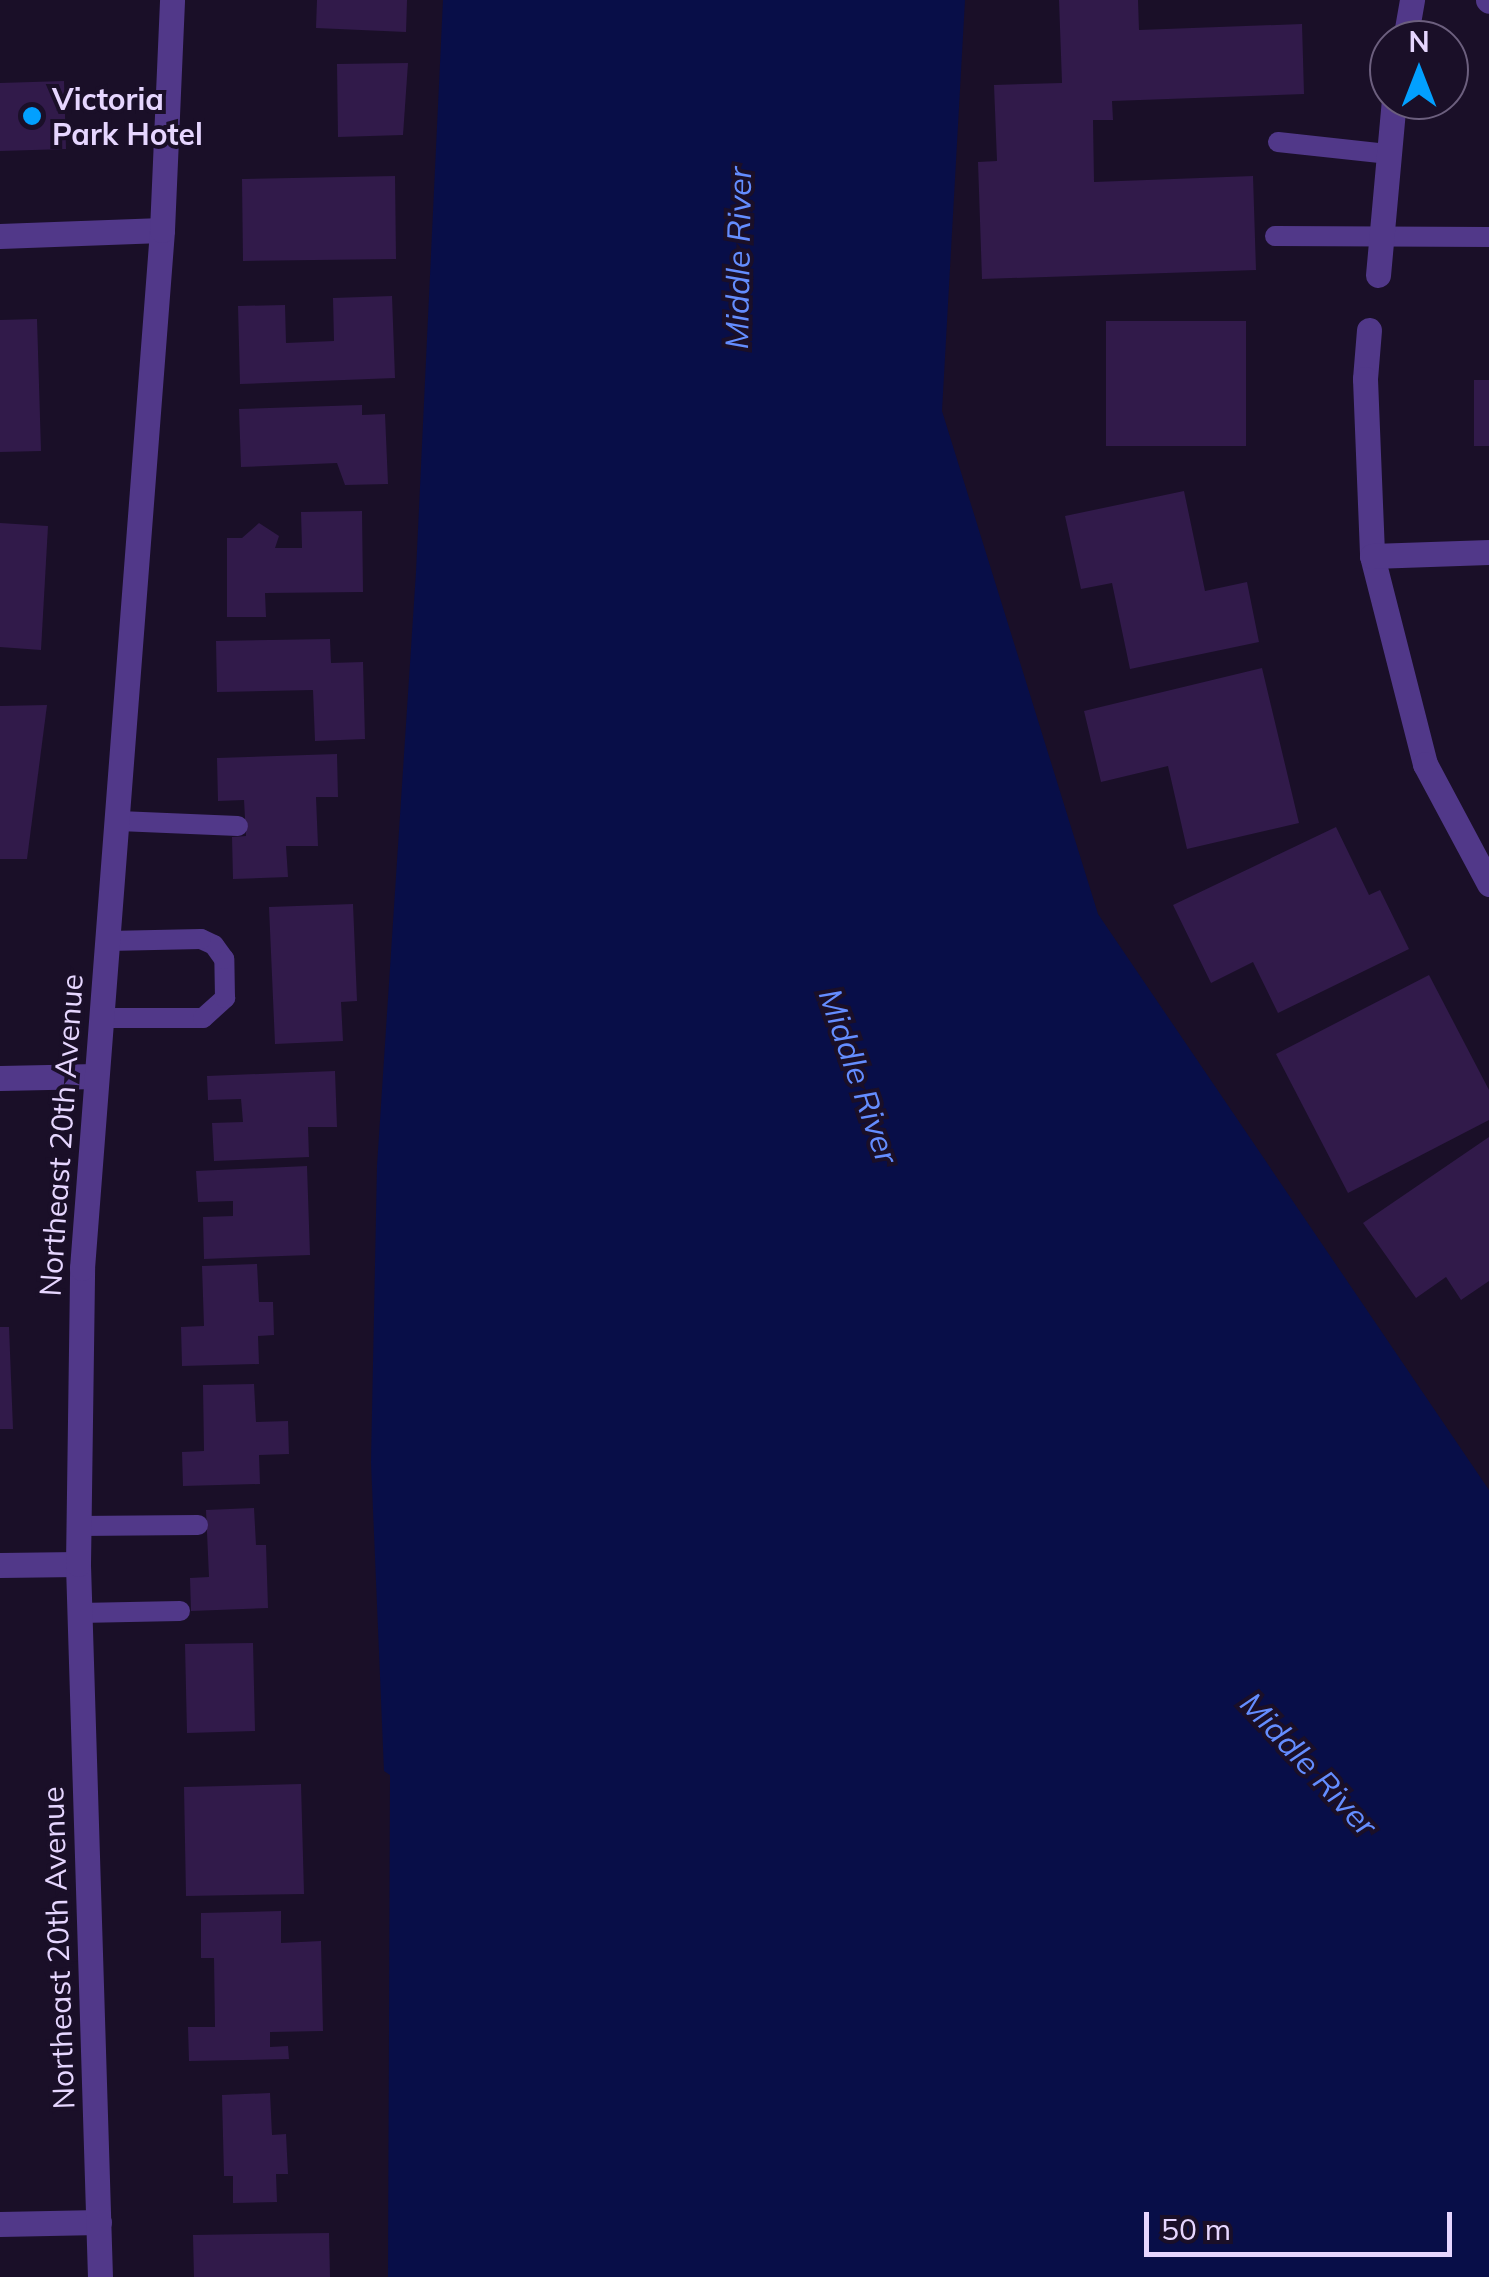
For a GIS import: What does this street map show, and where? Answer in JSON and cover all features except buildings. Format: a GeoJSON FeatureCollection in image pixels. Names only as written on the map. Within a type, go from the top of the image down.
{"type":"FeatureCollection","features":[{"type":"Feature","properties":{"kind":"street","name":"Northeast 20th Avenue"},"geometry":{"type":"LineString","coordinates":[[100,2277],[78,1564],[82,1268],[162,230],[172,0]]}},
{"type":"Feature","properties":{"kind":"street"},"geometry":{"type":"LineString","coordinates":[[1378,275],[1392,120]]}},
{"type":"Feature","properties":{"kind":"street"},"geometry":{"type":"LineString","coordinates":[[0,236],[162,230]]}},
{"type":"Feature","properties":{"kind":"street"},"geometry":{"type":"LineString","coordinates":[[1370,330],[1364,380],[1372,556],[1426,764],[1489,884]]}},
{"type":"Feature","properties":{"kind":"street"},"geometry":{"type":"LineString","coordinates":[[1372,556],[1489,552]]}},
{"type":"Feature","properties":{"kind":"street"},"geometry":{"type":"LineString","coordinates":[[0,1078],[96,1076]]}},
{"type":"Feature","properties":{"kind":"street"},"geometry":{"type":"LineString","coordinates":[[0,1566],[78,1564]]}},
{"type":"Feature","properties":{"kind":"street"},"geometry":{"type":"LineString","coordinates":[[0,2224],[99,2222]]}},
{"type":"Feature","properties":{"kind":"lane"},"geometry":{"type":"LineString","coordinates":[[1278,142],[1388,154]]}},
{"type":"Feature","properties":{"kind":"lane"},"geometry":{"type":"LineString","coordinates":[[1275,236],[1489,237]]}},
{"type":"Feature","properties":{"kind":"lane"},"geometry":{"type":"LineString","coordinates":[[119,820],[238,826]]}},
{"type":"Feature","properties":{"kind":"lane"},"geometry":{"type":"LineString","coordinates":[[100,1018],[203,1018],[225,998],[224,959],[214,945],[201,939],[108,940]]}},
{"type":"Feature","properties":{"kind":"lane"},"geometry":{"type":"LineString","coordinates":[[78,1526],[198,1525]]}},
{"type":"Feature","properties":{"kind":"lane"},"geometry":{"type":"LineString","coordinates":[[79,1614],[180,1611]]}},
{"type":"Feature","properties":{"kind":"water","name":"Middle River"},"geometry":{"type":"Polygon","coordinates":[[[443,0],[965,0],[942,411],[1098,914],[1489,1490],[1489,2277],[388,2277],[390,1775],[384,1771],[371,1462],[377,1166],[416,572],[443,0]]]}},
{"type":"Feature","properties":{"kind":"place","name":"Victoria Park Hotel"},"geometry":{"type":"Point","coordinates":[32,116]}}]}
